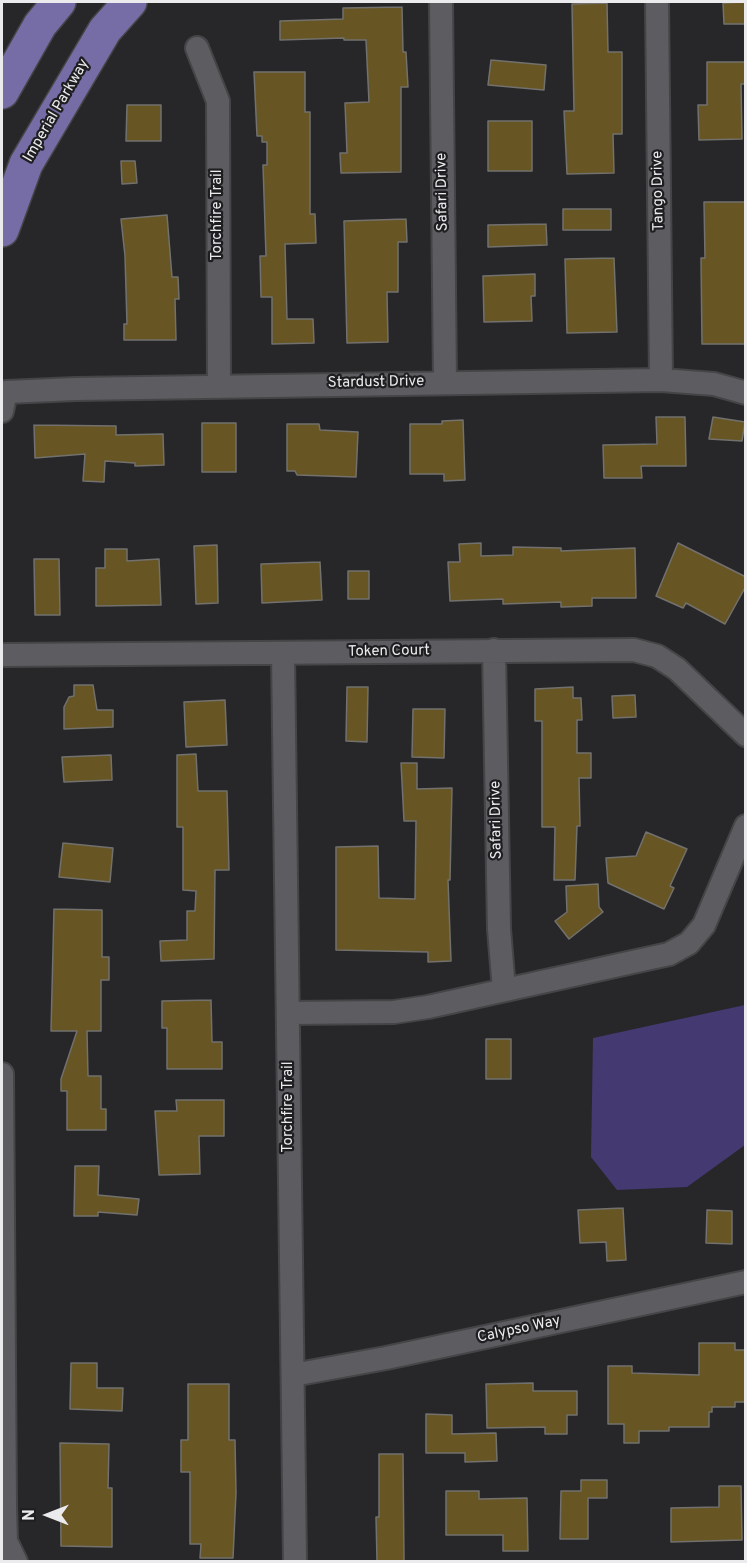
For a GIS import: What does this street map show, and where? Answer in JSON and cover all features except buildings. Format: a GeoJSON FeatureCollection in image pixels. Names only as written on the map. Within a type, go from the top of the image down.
{"type":"FeatureCollection","features":[{"type":"Feature","properties":{"kind":"main road"},"geometry":{"type":"LineString","coordinates":[[2,92],[40,25],[59,2]]}},
{"type":"Feature","properties":{"kind":"main road","name":"Imperial Parkway"},"geometry":{"type":"LineString","coordinates":[[2,230],[26,164],[105,30],[130,2]]}},
{"type":"Feature","properties":{"kind":"street","name":"Safari Drive"},"geometry":{"type":"LineString","coordinates":[[441,2],[445,382]]}},
{"type":"Feature","properties":{"kind":"street","name":"Tango Drive"},"geometry":{"type":"LineString","coordinates":[[657,2],[661,380]]}},
{"type":"Feature","properties":{"kind":"street","name":"Torchfire Trail"},"geometry":{"type":"LineString","coordinates":[[197,48],[218,101],[219,386]]}},
{"type":"Feature","properties":{"kind":"street","name":"Stardust Drive"},"geometry":{"type":"LineString","coordinates":[[4,401],[219,386],[445,382],[661,380],[714,384],[746,393]]}},
{"type":"Feature","properties":{"kind":"street","name":"Safari Drive"},"geometry":{"type":"LineString","coordinates":[[494,650],[499,929],[504,990]]}},
{"type":"Feature","properties":{"kind":"street","name":"Token Court"},"geometry":{"type":"LineString","coordinates":[[2,656],[634,650],[657,656],[677,669],[746,735]]}},
{"type":"Feature","properties":{"kind":"street","name":"Torchfire Trail"},"geometry":{"type":"LineString","coordinates":[[283,653],[295,1562]]}},
{"type":"Feature","properties":{"kind":"street"},"geometry":{"type":"LineString","coordinates":[[288,1013],[394,1012],[669,954],[689,942],[704,925],[746,826]]}},
{"type":"Feature","properties":{"kind":"street"},"geometry":{"type":"LineString","coordinates":[[2,1074],[6,1541],[16,1562]]}},
{"type":"Feature","properties":{"kind":"street","name":"Calypso Way"},"geometry":{"type":"LineString","coordinates":[[292,1375],[386,1358],[746,1282]]}},
{"type":"Feature","properties":{"kind":"shaded area"},"geometry":{"type":"Polygon","coordinates":[[[745,1005],[745,1145],[687,1187],[617,1190],[591,1157],[593,1038],[745,1005]]]}}]}
